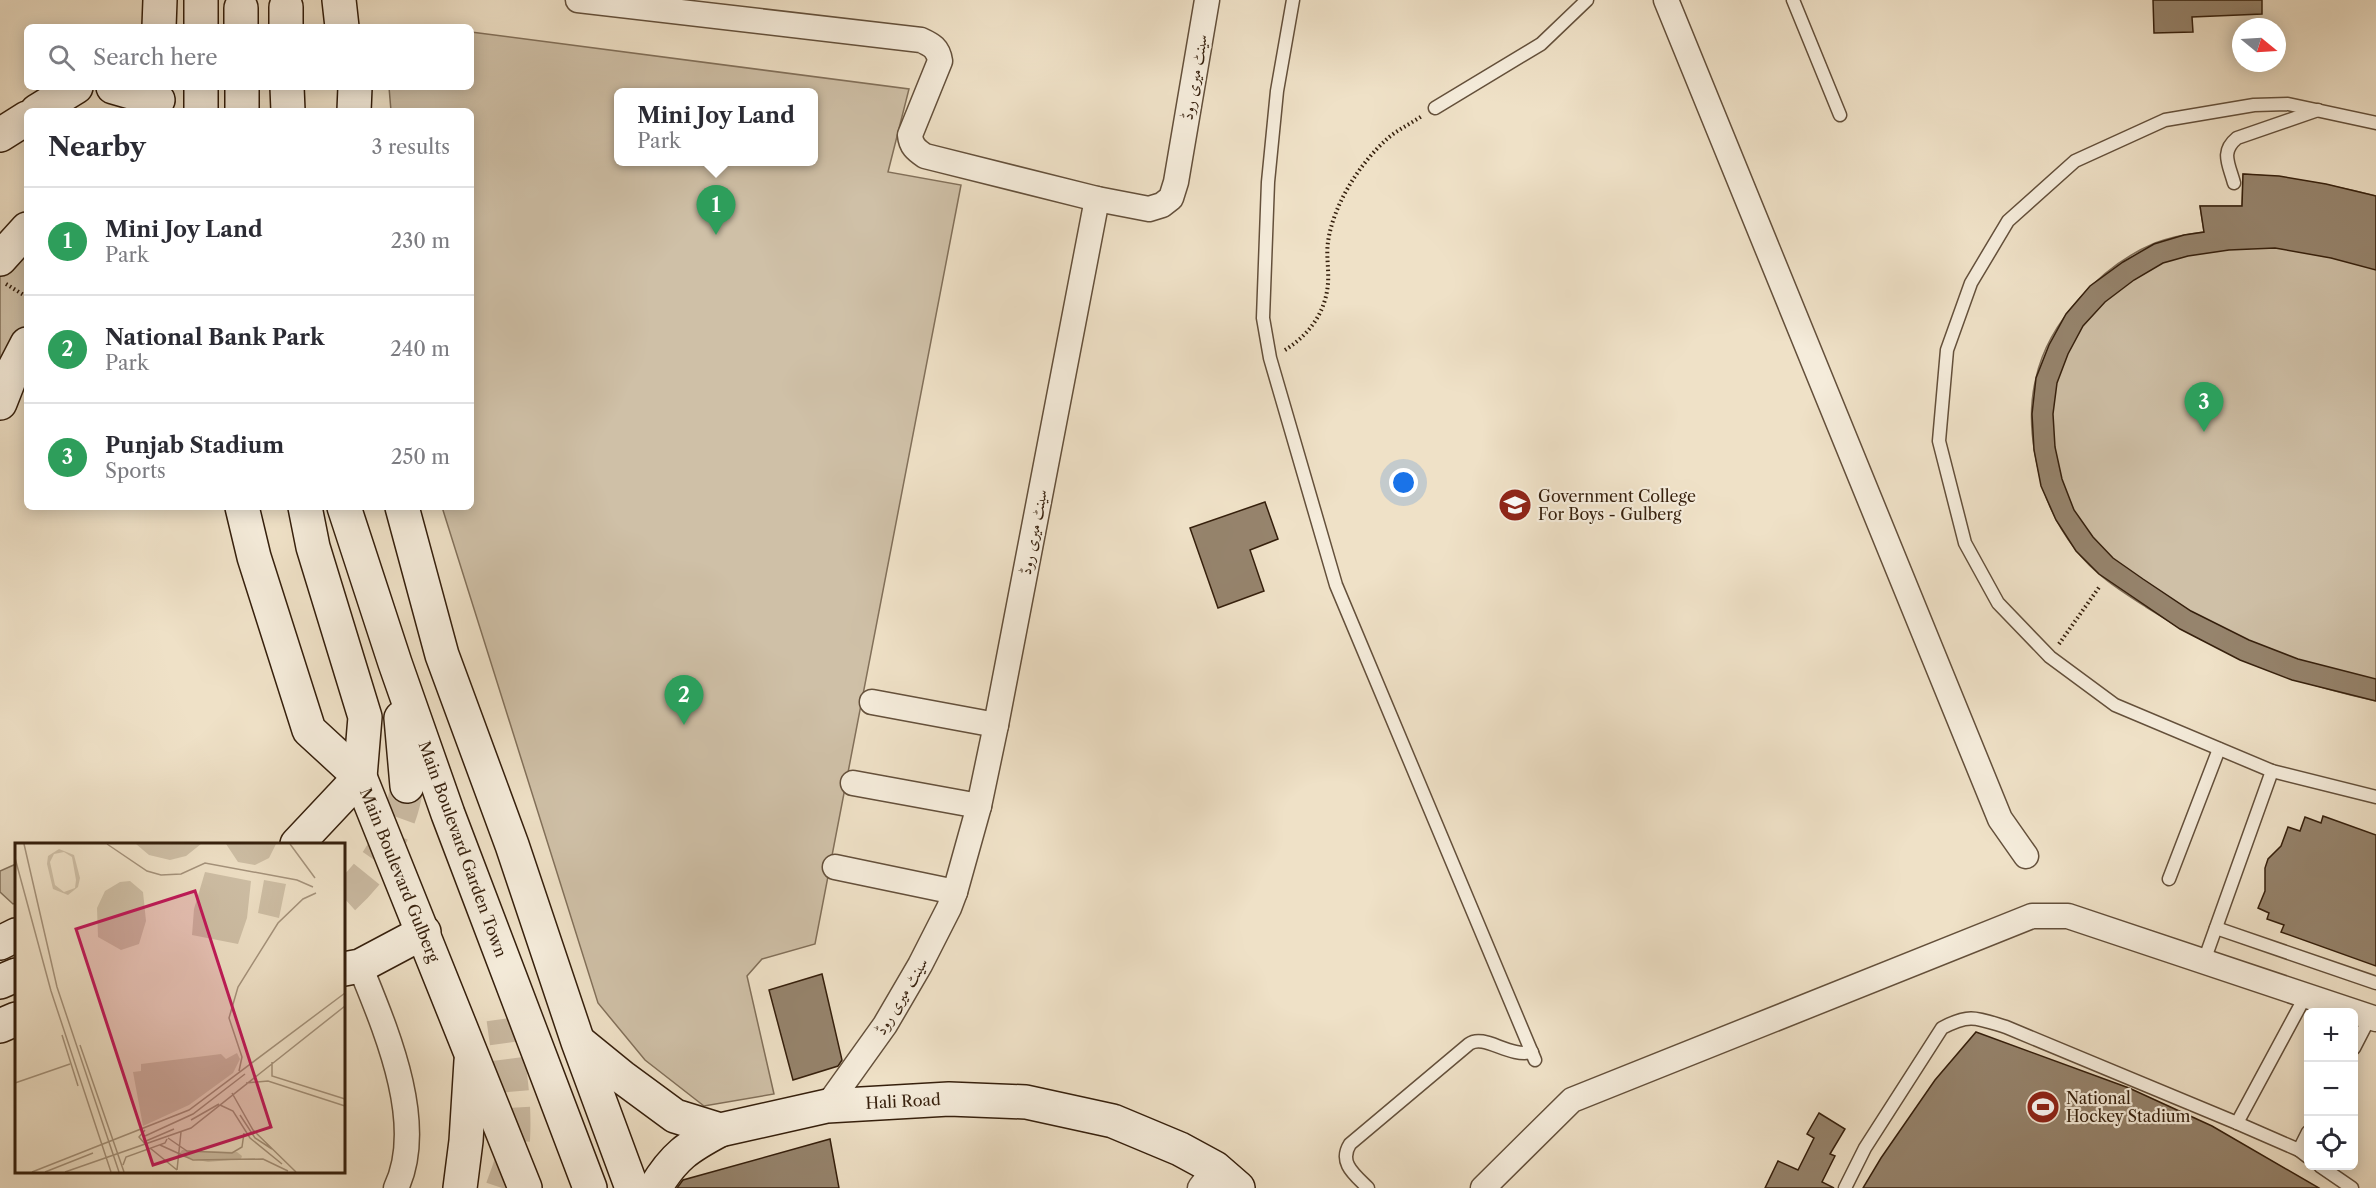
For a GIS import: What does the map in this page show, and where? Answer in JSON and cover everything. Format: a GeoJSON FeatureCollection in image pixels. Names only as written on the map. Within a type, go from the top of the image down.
{"type":"FeatureCollection","features":[{"type":"Feature","properties":{"kind":"main road"},"geometry":{"type":"LineString","coordinates":[[201,0],[201,24]]}},
{"type":"Feature","properties":{"kind":"main road"},"geometry":{"type":"LineString","coordinates":[[339,0],[342,24]]}},
{"type":"Feature","properties":{"kind":"main road"},"geometry":{"type":"LineString","coordinates":[[360,24],[361,0]]}},
{"type":"Feature","properties":{"kind":"main road"},"geometry":{"type":"LineString","coordinates":[[43,108],[71,90]]}},
{"type":"Feature","properties":{"kind":"main road"},"geometry":{"type":"LineString","coordinates":[[124,90],[159,99]]}},
{"type":"Feature","properties":{"kind":"main road"},"geometry":{"type":"LineString","coordinates":[[201,90],[201,108]]}},
{"type":"Feature","properties":{"kind":"main road"},"geometry":{"type":"LineString","coordinates":[[242,90],[243,108]]}},
{"type":"Feature","properties":{"kind":"main road"},"geometry":{"type":"LineString","coordinates":[[287,90],[288,108]]}},
{"type":"Feature","properties":{"kind":"main road"},"geometry":{"type":"LineString","coordinates":[[0,135],[24,120]]}},
{"type":"Feature","properties":{"kind":"main road"},"geometry":{"type":"LineString","coordinates":[[0,403],[24,351]]}},
{"type":"Feature","properties":{"kind":"main road","name":"Main Boulevard Gulberg"},"geometry":{"type":"LineString","coordinates":[[243,510],[254,557],[309,730],[360,777],[525,1188]]}},
{"type":"Feature","properties":{"kind":"main road"},"geometry":{"type":"LineString","coordinates":[[298,843],[360,777],[365,717],[313,547],[306,510]]}},
{"type":"Feature","properties":{"kind":"main road","name":"Main Boulevard Garden Town"},"geometry":{"type":"LineString","coordinates":[[345,510],[394,663],[448,814],[590,1188]]}},
{"type":"Feature","properties":{"kind":"main road"},"geometry":{"type":"LineString","coordinates":[[403,510],[442,655],[512,845],[578,1042],[632,1188]]}},
{"type":"Feature","properties":{"kind":"main road"},"geometry":{"type":"LineString","coordinates":[[394,663],[407,786]]}},
{"type":"Feature","properties":{"kind":"main road"},"geometry":{"type":"LineString","coordinates":[[448,814],[489,954],[503,1019]]}},
{"type":"Feature","properties":{"kind":"main road"},"geometry":{"type":"LineString","coordinates":[[0,923],[15,925]]}},
{"type":"Feature","properties":{"kind":"main road"},"geometry":{"type":"LineString","coordinates":[[352,968],[424,932]]}},
{"type":"Feature","properties":{"kind":"main road"},"geometry":{"type":"LineString","coordinates":[[0,943],[15,936]]}},
{"type":"Feature","properties":{"kind":"main road"},"geometry":{"type":"LineString","coordinates":[[0,982],[15,975]]}},
{"type":"Feature","properties":{"kind":"main road"},"geometry":{"type":"LineString","coordinates":[[0,1026],[15,1019]]}},
{"type":"Feature","properties":{"kind":"main road","name":"Hali Road"},"geometry":{"type":"LineString","coordinates":[[578,1042],[675,1116],[720,1130],[827,1106],[949,1099],[1026,1102],[1113,1121],[1180,1149],[1218,1181]]}},
{"type":"Feature","properties":{"kind":"main road"},"geometry":{"type":"LineString","coordinates":[[460,1188],[466,1141],[471,1053]]}},
{"type":"Feature","properties":{"kind":"main road"},"geometry":{"type":"LineString","coordinates":[[655,1188],[663,1174],[687,1147],[720,1130]]}},
{"type":"Feature","properties":{"kind":"street"},"geometry":{"type":"LineString","coordinates":[[578,0],[921,40],[938,51],[940,61],[910,135],[911,143],[916,151],[925,156],[1097,199]]}},
{"type":"Feature","properties":{"kind":"street","name":"سینٹ میری روڈ"},"geometry":{"type":"LineString","coordinates":[[827,1106],[885,1025],[920,965],[955,892],[979,806],[996,725],[1097,199],[1149,209],[1162,205],[1171,198],[1176,182],[1207,0]]}},
{"type":"Feature","properties":{"kind":"street"},"geometry":{"type":"LineString","coordinates":[[1666,0],[2000,819],[2026,856]]}},
{"type":"Feature","properties":{"kind":"street"},"geometry":{"type":"LineString","coordinates":[[872,702],[996,725]]}},
{"type":"Feature","properties":{"kind":"street"},"geometry":{"type":"LineString","coordinates":[[853,783],[979,806]]}},
{"type":"Feature","properties":{"kind":"street"},"geometry":{"type":"LineString","coordinates":[[835,867],[955,892]]}},
{"type":"Feature","properties":{"kind":"street"},"geometry":{"type":"LineString","coordinates":[[1483,1188],[1572,1100],[2032,916],[2068,916],[2373,1018]]}},
{"type":"Feature","properties":{"kind":"street"},"geometry":{"type":"LineString","coordinates":[[352,968],[386,1032],[402,1084],[406,1142],[401,1178],[396,1188]]}},
{"type":"Feature","properties":{"kind":"lane"},"geometry":{"type":"LineString","coordinates":[[1293,0],[1277,91],[1268,182],[1263,318],[1270,358],[1336,585],[1533,1056],[1474,1040],[1350,1144],[1345,1157],[1346,1164],[1368,1188]]}},
{"type":"Feature","properties":{"kind":"lane"},"geometry":{"type":"LineString","coordinates":[[1435,108],[1541,44],[1587,0]]}},
{"type":"Feature","properties":{"kind":"lane"},"geometry":{"type":"LineString","coordinates":[[1792,0],[1840,115]]}},
{"type":"Feature","properties":{"kind":"lane"},"geometry":{"type":"LineString","coordinates":[[2376,123],[2320,109],[2288,104],[2254,105],[2165,120],[2075,161],[2008,221],[1971,283],[1947,350],[1939,441],[1965,543],[1998,603],[2050,657],[2115,705],[2272,771],[2376,797]]}},
{"type":"Feature","properties":{"kind":"lane"},"geometry":{"type":"LineString","coordinates":[[2234,183],[2226,156],[2229,144],[2237,138],[2320,109]]}},
{"type":"Feature","properties":{"kind":"lane"},"geometry":{"type":"LineString","coordinates":[[2169,879],[2219,748]]}},
{"type":"Feature","properties":{"kind":"lane"},"geometry":{"type":"LineString","coordinates":[[2204,961],[2272,771]]}},
{"type":"Feature","properties":{"kind":"lane"},"geometry":{"type":"LineString","coordinates":[[2216,928],[2376,983]]}},
{"type":"Feature","properties":{"kind":"lane"},"geometry":{"type":"LineString","coordinates":[[2237,1123],[2306,995]]}},
{"type":"Feature","properties":{"kind":"lane"},"geometry":{"type":"LineString","coordinates":[[1845,1188],[1865,1148],[1942,1028],[1962,1017],[1984,1020],[2006,1027],[2237,1123],[2304,1154]]}},
{"type":"Feature","properties":{"kind":"lane"},"geometry":{"type":"LineString","coordinates":[[2358,1042],[2373,1018]]}},
{"type":"Feature","properties":{"kind":"lane"},"geometry":{"type":"LineString","coordinates":[[2326,1170],[2352,1188]]}},
{"type":"Feature","properties":{"kind":"path"},"geometry":{"type":"LineString","coordinates":[[1270,358],[1305,335],[1322,311],[1328,286],[1328,241],[1343,194],[1367,159],[1388,138],[1435,108]]}},
{"type":"Feature","properties":{"kind":"path"},"geometry":{"type":"LineString","coordinates":[[10,253],[24,289]]}},
{"type":"Feature","properties":{"kind":"path"},"geometry":{"type":"LineString","coordinates":[[2050,657],[2100,586]]}},
{"type":"Feature","properties":{"kind":"shaded area"},"geometry":{"type":"Polygon","coordinates":[[[474,32],[909,89],[888,172],[961,185],[815,944],[762,959],[747,976],[774,1094],[704,1106],[645,1060],[598,1003],[443,510],[474,510],[474,108],[391,108],[389,90],[474,90],[474,32]]]}},
{"type":"Feature","properties":{"kind":"shaded area"},"geometry":{"type":"Polygon","coordinates":[[[2243,174],[2310,182],[2376,196],[2376,701],[2314,685],[2256,665],[2173,624],[2127,595],[2091,567],[2069,540],[2051,509],[2040,476],[2032,432],[2034,389],[2042,357],[2065,316],[2097,281],[2135,253],[2167,239],[2204,232],[2200,206],[2242,206],[2243,174]]]}},
{"type":"Feature","properties":{"kind":"shaded area"},"geometry":{"type":"Polygon","coordinates":[[[5,251],[24,254],[24,351],[0,403],[0,259],[5,251]]]}},
{"type":"Feature","properties":{"kind":"shaded area"},"geometry":{"type":"Polygon","coordinates":[[[15,864],[15,903],[0,892],[0,871],[15,864]]]}},
{"type":"Feature","properties":{"kind":"building"},"geometry":{"type":"Polygon","coordinates":[[[2153,0],[2262,0],[2262,14],[2192,17],[2193,32],[2154,33],[2153,0]]]}},
{"type":"Feature","properties":{"kind":"building"},"geometry":{"type":"Polygon","coordinates":[[[2243,174],[2279,176],[2376,196],[2376,270],[2331,258],[2275,248],[2229,250],[2188,256],[2163,263],[2134,280],[2105,302],[2083,326],[2068,354],[2057,383],[2053,414],[2055,447],[2062,479],[2074,510],[2093,537],[2113,558],[2191,611],[2249,640],[2298,659],[2376,679],[2376,701],[2292,680],[2240,660],[2180,629],[2099,574],[2076,551],[2056,520],[2041,486],[2034,450],[2032,414],[2036,378],[2049,345],[2066,314],[2090,286],[2123,262],[2154,244],[2204,232],[2200,206],[2242,206],[2243,174]]]}},
{"type":"Feature","properties":{"kind":"building"},"geometry":{"type":"Polygon","coordinates":[[[1265,502],[1278,539],[1250,550],[1264,591],[1218,608],[1190,528],[1265,502]]]}},
{"type":"Feature","properties":{"kind":"building"},"geometry":{"type":"Polygon","coordinates":[[[2323,816],[2376,835],[2376,966],[2281,932],[2284,925],[2267,919],[2269,913],[2258,908],[2265,891],[2265,868],[2268,859],[2281,846],[2288,827],[2300,831],[2305,817],[2321,823],[2323,816]]]}},
{"type":"Feature","properties":{"kind":"building"},"geometry":{"type":"Polygon","coordinates":[[[822,974],[842,1060],[838,1066],[793,1080],[769,990],[822,974]]]}},
{"type":"Feature","properties":{"kind":"building","name":"National Hockey Stadium"},"geometry":{"type":"Polygon","coordinates":[[[1976,1032],[2129,1088],[2212,1126],[2319,1188],[1863,1188],[1935,1080],[1976,1032]]]}},
{"type":"Feature","properties":{"kind":"building"},"geometry":{"type":"Polygon","coordinates":[[[1819,1113],[1845,1129],[1830,1154],[1835,1156],[1822,1182],[1834,1188],[1765,1188],[1778,1161],[1798,1170],[1814,1138],[1807,1134],[1819,1113]]]}},
{"type":"Feature","properties":{"kind":"building"},"geometry":{"type":"Polygon","coordinates":[[[830,1139],[839,1188],[677,1188],[683,1180],[830,1139]]]}},
{"type":"Feature","properties":{"kind":"tunnel"},"geometry":{"type":"LineString","coordinates":[[345,897],[376,861],[393,833],[407,786]]}},
{"type":"Feature","properties":{"kind":"tunnel"},"geometry":{"type":"LineString","coordinates":[[502,1188],[511,1161],[514,1126],[514,1108],[503,1019]]}},
{"type":"Feature","properties":{"kind":"place","name":"Mini Joy Land"},"geometry":{"type":"Point","coordinates":[716,235]}},
{"type":"Feature","properties":{"kind":"place","name":"Punjab Stadium"},"geometry":{"type":"Point","coordinates":[2204,432]}},
{"type":"Feature","properties":{"kind":"place","name":"Government College For Boys - Gulberg"},"geometry":{"type":"Point","coordinates":[1515,505]}},
{"type":"Feature","properties":{"kind":"place","name":"National Bank Park"},"geometry":{"type":"Point","coordinates":[684,725]}},
{"type":"Feature","properties":{"kind":"place","name":"National Hockey Stadium"},"geometry":{"type":"Point","coordinates":[2043,1107]}}]}
